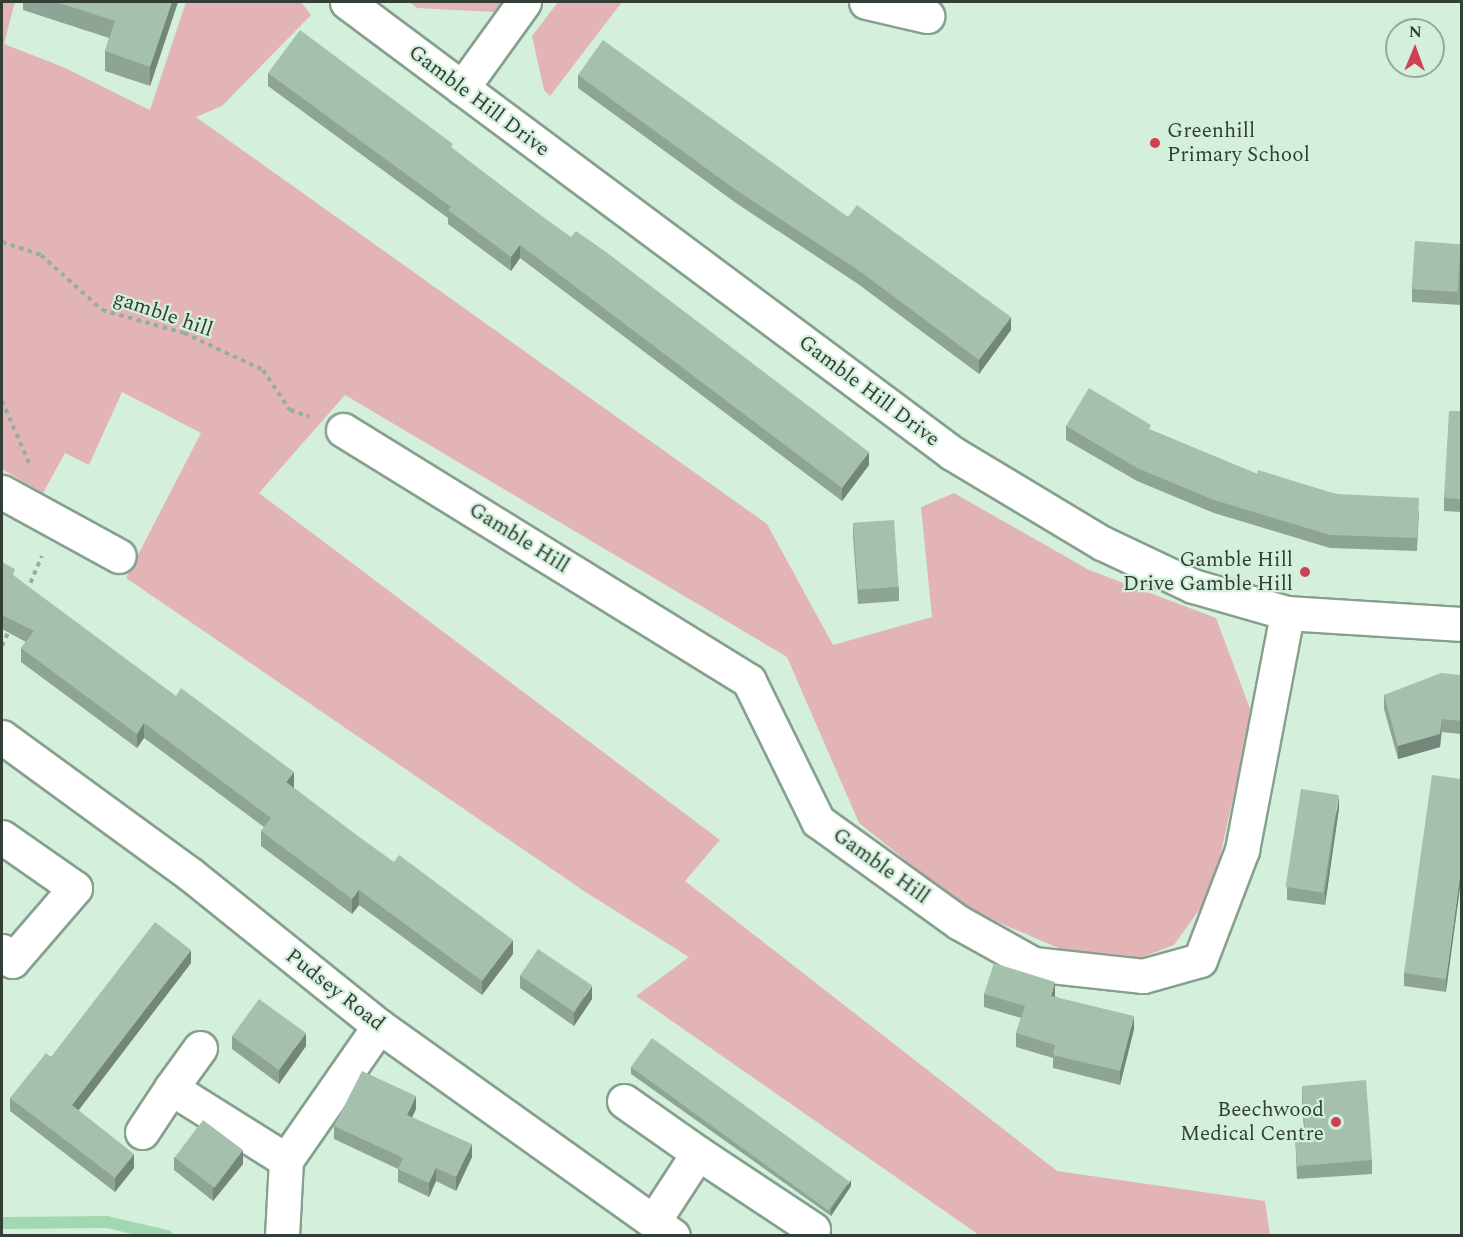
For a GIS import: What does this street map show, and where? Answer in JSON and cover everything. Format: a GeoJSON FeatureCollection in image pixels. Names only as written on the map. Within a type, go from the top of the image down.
{"type":"FeatureCollection","features":[{"type":"Feature","properties":{"kind":"street","name":"Gamble Hill Drive"},"geometry":{"type":"LineString","coordinates":[[346,2],[952,453],[1102,543],[1193,586],[1287,613],[1461,624]]}},
{"type":"Feature","properties":{"kind":"street"},"geometry":{"type":"LineString","coordinates":[[462,88],[524,2]]}},
{"type":"Feature","properties":{"kind":"street"},"geometry":{"type":"LineString","coordinates":[[866,2],[927,16]]}},
{"type":"Feature","properties":{"kind":"street","name":"Gamble Hill"},"geometry":{"type":"LineString","coordinates":[[343,430],[749,681],[818,821],[958,922],[1033,964],[1143,976],[1200,960],[1242,850],[1287,613]]}},
{"type":"Feature","properties":{"kind":"street"},"geometry":{"type":"LineString","coordinates":[[2,492],[119,556]]}},
{"type":"Feature","properties":{"kind":"street","name":"Pudsey Road"},"geometry":{"type":"LineString","coordinates":[[2,737],[190,874],[380,1026],[663,1229]]}},
{"type":"Feature","properties":{"kind":"street"},"geometry":{"type":"LineString","coordinates":[[2,837],[75,888],[12,962],[2,951]]}},
{"type":"Feature","properties":{"kind":"street"},"geometry":{"type":"LineString","coordinates":[[282,1236],[286,1160],[380,1026]]}},
{"type":"Feature","properties":{"kind":"street"},"geometry":{"type":"LineString","coordinates":[[141,1131],[200,1048]]}},
{"type":"Feature","properties":{"kind":"street"},"geometry":{"type":"LineString","coordinates":[[171,1088],[286,1160]]}},
{"type":"Feature","properties":{"kind":"street"},"geometry":{"type":"LineString","coordinates":[[624,1101],[698,1154],[813,1229]]}},
{"type":"Feature","properties":{"kind":"street"},"geometry":{"type":"LineString","coordinates":[[663,1229],[698,1154]]}},
{"type":"Feature","properties":{"kind":"path","name":"gamble hill"},"geometry":{"type":"LineString","coordinates":[[2,242],[41,255],[102,310],[184,333],[263,370],[290,410],[343,430]]}},
{"type":"Feature","properties":{"kind":"path"},"geometry":{"type":"LineString","coordinates":[[24,595],[57,524]]}},
{"type":"Feature","properties":{"kind":"path"},"geometry":{"type":"LineString","coordinates":[[2,646],[11,626]]}},
{"type":"Feature","properties":{"kind":"shaded area"},"geometry":{"type":"Polygon","coordinates":[[[2,2],[15,2],[4,44],[63,67],[150,110],[186,2],[301,2],[311,15],[222,106],[196,117],[767,524],[833,645],[932,617],[921,507],[954,493],[1089,570],[1216,618],[1252,714],[1212,892],[1174,945],[1143,957],[1115,961],[1077,956],[965,908],[859,823],[787,657],[345,395],[259,493],[720,840],[685,881],[1057,1171],[1265,1201],[1270,1235],[979,1235],[636,996],[689,957],[587,893],[126,578],[201,433],[122,392],[89,465],[65,453],[43,493],[2,469],[2,2]]]}},
{"type":"Feature","properties":{"kind":"shaded area"},"geometry":{"type":"Polygon","coordinates":[[[409,2],[502,2],[495,12],[417,8],[409,2]]]}},
{"type":"Feature","properties":{"kind":"shaded area"},"geometry":{"type":"Polygon","coordinates":[[[558,2],[622,2],[550,96],[544,90],[532,36],[558,2]]]}},
{"type":"Feature","properties":{"kind":"building"},"geometry":{"type":"Polygon","coordinates":[[[56,2],[172,2],[150,67],[105,51],[115,21],[56,2]]]}},
{"type":"Feature","properties":{"kind":"building"},"geometry":{"type":"Polygon","coordinates":[[[300,30],[453,144],[451,147],[510,193],[571,237],[576,231],[606,252],[869,452],[842,488],[520,245],[511,257],[448,210],[451,207],[268,73],[300,30]]]}},
{"type":"Feature","properties":{"kind":"building"},"geometry":{"type":"Polygon","coordinates":[[[603,40],[848,217],[857,205],[1011,317],[979,360],[858,270],[736,190],[578,75],[603,40]]]}},
{"type":"Feature","properties":{"kind":"building"},"geometry":{"type":"Polygon","coordinates":[[[1415,241],[1461,244],[1458,292],[1412,289],[1415,241]]]}},
{"type":"Feature","properties":{"kind":"building"},"geometry":{"type":"Polygon","coordinates":[[[1089,388],[1151,425],[1149,429],[1257,474],[1258,470],[1336,494],[1419,498],[1417,538],[1330,535],[1214,500],[1137,468],[1066,426],[1089,388]]]}},
{"type":"Feature","properties":{"kind":"building"},"geometry":{"type":"Polygon","coordinates":[[[1449,411],[1461,411],[1461,499],[1444,498],[1449,411]]]}},
{"type":"Feature","properties":{"kind":"building"},"geometry":{"type":"Polygon","coordinates":[[[894,520],[899,587],[858,590],[853,523],[894,520]]]}},
{"type":"Feature","properties":{"kind":"building"},"geometry":{"type":"Polygon","coordinates":[[[2,562],[15,569],[13,575],[176,696],[181,688],[294,772],[286,782],[362,839],[394,862],[399,855],[513,940],[482,981],[359,890],[352,899],[261,831],[271,818],[144,723],[137,734],[21,648],[34,631],[2,615],[2,562]]]}},
{"type":"Feature","properties":{"kind":"building"},"geometry":{"type":"Polygon","coordinates":[[[1441,673],[1461,675],[1461,721],[1442,719],[1440,734],[1398,746],[1384,695],[1441,673]]]}},
{"type":"Feature","properties":{"kind":"building"},"geometry":{"type":"Polygon","coordinates":[[[1432,775],[1461,779],[1461,868],[1446,979],[1404,973],[1432,775]]]}},
{"type":"Feature","properties":{"kind":"building"},"geometry":{"type":"Polygon","coordinates":[[[1301,789],[1339,795],[1323,893],[1286,887],[1301,789]]]}},
{"type":"Feature","properties":{"kind":"building"},"geometry":{"type":"Polygon","coordinates":[[[155,922],[191,950],[72,1105],[134,1154],[115,1178],[10,1098],[46,1053],[51,1057],[155,922]]]}},
{"type":"Feature","properties":{"kind":"building"},"geometry":{"type":"Polygon","coordinates":[[[538,949],[592,985],[574,1012],[520,976],[538,949]]]}},
{"type":"Feature","properties":{"kind":"building"},"geometry":{"type":"Polygon","coordinates":[[[994,963],[1055,982],[1051,996],[1134,1016],[1120,1071],[1053,1055],[1055,1045],[1016,1033],[1025,1006],[984,994],[994,963]]]}},
{"type":"Feature","properties":{"kind":"building"},"geometry":{"type":"Polygon","coordinates":[[[259,999],[306,1033],[279,1070],[232,1036],[259,999]]]}},
{"type":"Feature","properties":{"kind":"building"},"geometry":{"type":"Polygon","coordinates":[[[652,1038],[849,1181],[828,1211],[631,1067],[652,1038]]]}},
{"type":"Feature","properties":{"kind":"building"},"geometry":{"type":"Polygon","coordinates":[[[362,1071],[416,1096],[407,1115],[472,1144],[456,1177],[436,1168],[429,1183],[398,1169],[403,1158],[334,1126],[362,1071]]]}},
{"type":"Feature","properties":{"kind":"building","name":"Beechwood Medical Centre"},"geometry":{"type":"Polygon","coordinates":[[[1366,1080],[1372,1160],[1297,1166],[1295,1133],[1305,1132],[1302,1086],[1366,1080]]]}},
{"type":"Feature","properties":{"kind":"building"},"geometry":{"type":"Polygon","coordinates":[[[203,1120],[243,1150],[215,1188],[175,1158],[203,1120]]]}},
{"type":"Feature","properties":{"kind":"waterway"},"geometry":{"type":"LineString","coordinates":[[2,1223],[107,1222],[167,1236]]}},
{"type":"Feature","properties":{"kind":"place","name":"Greenhill Primary School"},"geometry":{"type":"Point","coordinates":[1155,143]}},
{"type":"Feature","properties":{"kind":"place","name":"Gamble Hill Drive Gamble Hill"},"geometry":{"type":"Point","coordinates":[1305,572]}},
{"type":"Feature","properties":{"kind":"place","name":"Beechwood Medical Centre"},"geometry":{"type":"Point","coordinates":[1336,1122]}}]}
